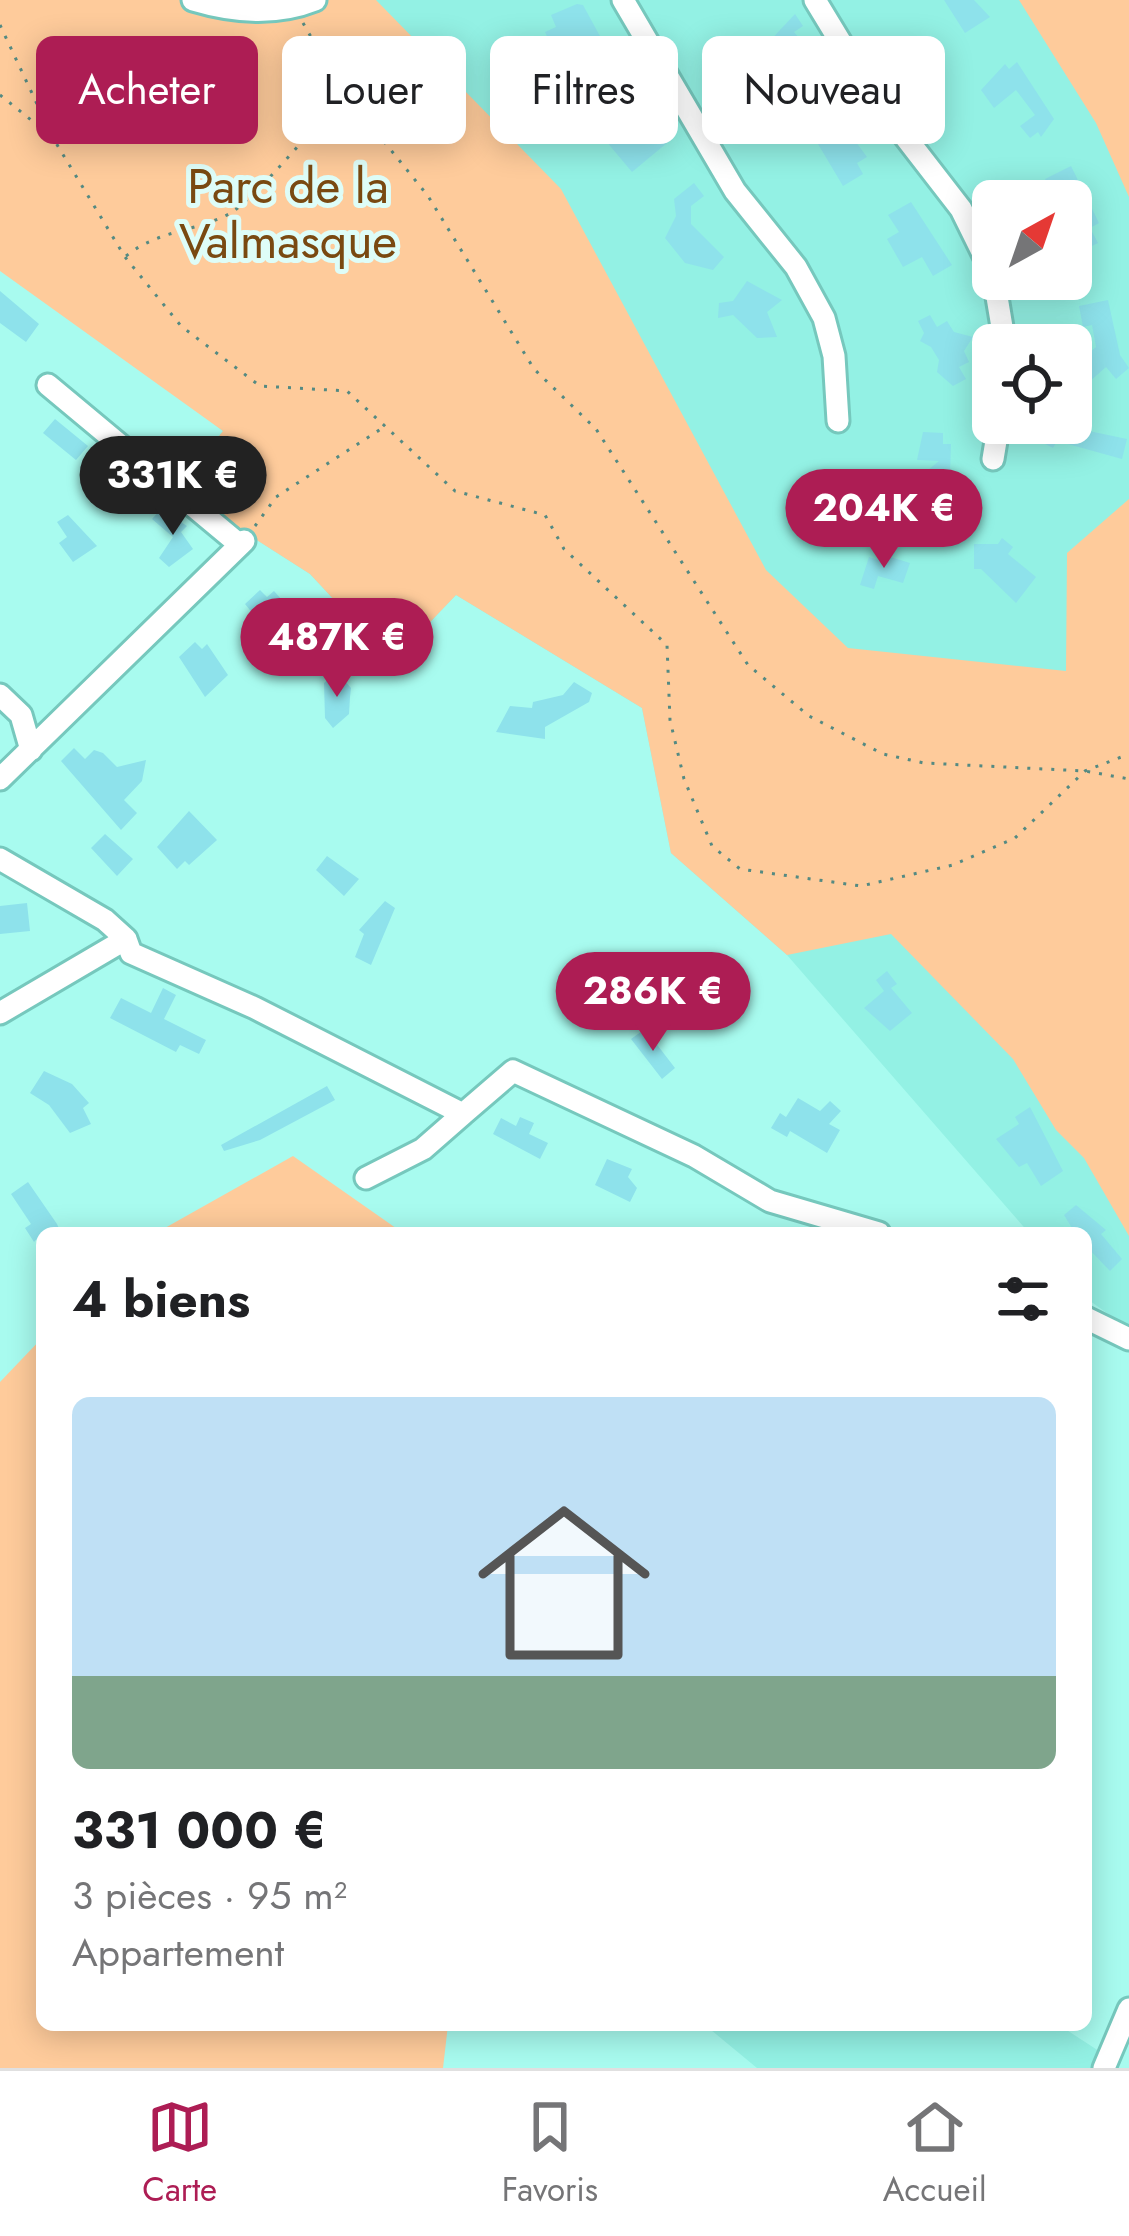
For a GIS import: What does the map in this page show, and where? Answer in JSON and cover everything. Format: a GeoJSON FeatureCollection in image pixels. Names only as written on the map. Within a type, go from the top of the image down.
{"type":"FeatureCollection","features":[{"type":"Feature","properties":{"kind":"street"},"geometry":{"type":"LineString","coordinates":[[193,0],[227,10],[293,7],[315,0]]}},
{"type":"Feature","properties":{"kind":"street"},"geometry":{"type":"LineString","coordinates":[[623,0],[735,191],[796,267],[824,317],[834,356],[838,421]]}},
{"type":"Feature","properties":{"kind":"street"},"geometry":{"type":"LineString","coordinates":[[815,0],[872,94],[961,209],[972,231]]}},
{"type":"Feature","properties":{"kind":"street"},"geometry":{"type":"LineString","coordinates":[[0,779],[242,543],[48,385]]}},
{"type":"Feature","properties":{"kind":"street"},"geometry":{"type":"LineString","coordinates":[[993,459],[996,444]]}},
{"type":"Feature","properties":{"kind":"street"},"geometry":{"type":"LineString","coordinates":[[0,695],[21,715],[32,750]]}},
{"type":"Feature","properties":{"kind":"street"},"geometry":{"type":"LineString","coordinates":[[0,860],[105,920],[126,940],[131,952],[255,1008],[463,1114]]}},
{"type":"Feature","properties":{"kind":"street"},"geometry":{"type":"LineString","coordinates":[[0,1013],[126,940]]}},
{"type":"Feature","properties":{"kind":"street"},"geometry":{"type":"LineString","coordinates":[[366,1178],[422,1150],[513,1071],[694,1156],[770,1201],[858,1227]]}},
{"type":"Feature","properties":{"kind":"street"},"geometry":{"type":"LineString","coordinates":[[1092,1321],[1129,1339]]}},
{"type":"Feature","properties":{"kind":"street"},"geometry":{"type":"LineString","coordinates":[[1104,2068],[1129,2008]]}},
{"type":"Feature","properties":{"kind":"path"},"geometry":{"type":"LineString","coordinates":[[293,7],[310,36]]}},
{"type":"Feature","properties":{"kind":"path"},"geometry":{"type":"LineString","coordinates":[[0,25],[36,101]]}},
{"type":"Feature","properties":{"kind":"path"},"geometry":{"type":"LineString","coordinates":[[0,95],[36,124]]}},
{"type":"Feature","properties":{"kind":"path"},"geometry":{"type":"LineString","coordinates":[[57,144],[125,257],[181,326],[260,386],[347,391],[455,491],[545,514],[565,549],[667,645],[670,720],[685,779],[712,846],[740,869],[860,886],[953,865],[1015,838],[1085,771],[1129,754]]}},
{"type":"Feature","properties":{"kind":"path"},"geometry":{"type":"LineString","coordinates":[[125,257],[147,239],[225,216],[247,203],[295,144]]}},
{"type":"Feature","properties":{"kind":"path"},"geometry":{"type":"LineString","coordinates":[[386,144],[428,196],[534,369],[596,429],[748,665],[809,716],[883,754],[924,763],[1085,771],[1129,779]]}},
{"type":"Feature","properties":{"kind":"path"},"geometry":{"type":"LineString","coordinates":[[242,543],[276,497],[385,426]]}},
{"type":"Feature","properties":{"kind":"shaded area"},"geometry":{"type":"Polygon","coordinates":[[[0,0],[1129,0],[1129,1329],[1092,1302],[1092,1227],[1024,1227],[787,955],[671,853],[642,708],[456,595],[392,662],[310,574],[177,489],[223,431],[0,259],[0,0]]]}},
{"type":"Feature","properties":{"kind":"shaded area"},"geometry":{"type":"Polygon","coordinates":[[[712,2031],[1068,2031],[1105,2055],[1100,2068],[757,2068],[712,2031]]]}},
{"type":"Feature","properties":{"kind":"green space","name":"Parc de la Valmasque"},"geometry":{"type":"Polygon","coordinates":[[[0,0],[376,0],[411,36],[282,36],[282,144],[466,144],[466,92],[490,116],[490,144],[517,144],[561,189],[766,570],[848,648],[1066,671],[1067,553],[1129,499],[1129,1236],[1084,1158],[1056,1130],[1013,1059],[891,934],[787,955],[671,853],[642,708],[456,595],[392,662],[310,574],[177,489],[223,431],[0,271],[0,0]]]}},
{"type":"Feature","properties":{"kind":"green space"},"geometry":{"type":"Polygon","coordinates":[[[1019,0],[1129,0],[1129,197],[1096,123],[1019,0]]]}},
{"type":"Feature","properties":{"kind":"green space"},"geometry":{"type":"Polygon","coordinates":[[[293,1156],[394,1227],[167,1227],[293,1156]]]}},
{"type":"Feature","properties":{"kind":"green space"},"geometry":{"type":"Polygon","coordinates":[[[36,1344],[36,2031],[447,2031],[443,2068],[0,2068],[0,1382],[36,1344]]]}},
{"type":"Feature","properties":{"kind":"building"},"geometry":{"type":"Polygon","coordinates":[[[944,0],[974,0],[990,17],[965,33],[944,0]]]}},
{"type":"Feature","properties":{"kind":"building"},"geometry":{"type":"Polygon","coordinates":[[[583,5],[600,36],[547,36],[545,32],[556,27],[551,15],[583,5]]]}},
{"type":"Feature","properties":{"kind":"building"},"geometry":{"type":"Polygon","coordinates":[[[795,14],[803,26],[794,32],[797,36],[774,36],[795,14]]]}},
{"type":"Feature","properties":{"kind":"building"},"geometry":{"type":"Polygon","coordinates":[[[1017,62],[1054,119],[1041,137],[1038,132],[1030,138],[1020,126],[1035,115],[1016,90],[994,108],[981,90],[1005,64],[1009,69],[1017,62]]]}},
{"type":"Feature","properties":{"kind":"building"},"geometry":{"type":"Polygon","coordinates":[[[608,144],[666,144],[632,172],[608,144]]]}},
{"type":"Feature","properties":{"kind":"building"},"geometry":{"type":"Polygon","coordinates":[[[818,144],[857,144],[867,157],[857,163],[863,174],[843,186],[818,144]]]}},
{"type":"Feature","properties":{"kind":"building"},"geometry":{"type":"Polygon","coordinates":[[[1071,166],[1078,180],[1046,180],[1071,166]]]}},
{"type":"Feature","properties":{"kind":"building"},"geometry":{"type":"Polygon","coordinates":[[[694,183],[704,196],[691,206],[691,224],[724,257],[713,270],[685,263],[665,238],[676,216],[674,199],[694,183]]]}},
{"type":"Feature","properties":{"kind":"building"},"geometry":{"type":"Polygon","coordinates":[[[911,202],[952,265],[933,276],[922,257],[903,267],[887,239],[899,232],[888,215],[911,202]]]}},
{"type":"Feature","properties":{"kind":"building"},"geometry":{"type":"Polygon","coordinates":[[[747,281],[782,300],[767,312],[777,337],[757,338],[733,315],[718,318],[719,303],[733,301],[747,281]]]}},
{"type":"Feature","properties":{"kind":"building"},"geometry":{"type":"Polygon","coordinates":[[[0,291],[39,324],[26,342],[0,323],[0,291]]]}},
{"type":"Feature","properties":{"kind":"building"},"geometry":{"type":"Polygon","coordinates":[[[1108,300],[1120,355],[1129,368],[1116,379],[1106,367],[1092,379],[1096,347],[1092,324],[1082,324],[1079,306],[1108,300]]]}},
{"type":"Feature","properties":{"kind":"building"},"geometry":{"type":"Polygon","coordinates":[[[930,315],[937,327],[947,321],[954,332],[972,337],[964,351],[969,362],[959,367],[966,379],[953,386],[937,372],[939,360],[920,341],[924,333],[918,321],[930,315]]]}},
{"type":"Feature","properties":{"kind":"building"},"geometry":{"type":"Polygon","coordinates":[[[55,419],[88,446],[76,460],[43,433],[55,419]]]}},
{"type":"Feature","properties":{"kind":"building"},"geometry":{"type":"Polygon","coordinates":[[[923,432],[943,433],[943,444],[951,444],[950,473],[968,495],[947,512],[916,480],[939,461],[917,460],[923,432]]]}},
{"type":"Feature","properties":{"kind":"building"},"geometry":{"type":"Polygon","coordinates":[[[1092,432],[1127,439],[1122,459],[1068,444],[1092,444],[1092,432]]]}},
{"type":"Feature","properties":{"kind":"building"},"geometry":{"type":"Polygon","coordinates":[[[161,509],[187,526],[181,532],[193,549],[169,567],[159,558],[173,537],[152,519],[161,509]]]}},
{"type":"Feature","properties":{"kind":"building"},"geometry":{"type":"Polygon","coordinates":[[[68,515],[97,546],[73,562],[59,543],[67,537],[57,522],[68,515]]]}},
{"type":"Feature","properties":{"kind":"building"},"geometry":{"type":"Polygon","coordinates":[[[1002,538],[1013,547],[1008,554],[1036,577],[1016,603],[981,569],[974,569],[974,544],[998,544],[1002,538]]]}},
{"type":"Feature","properties":{"kind":"building"},"geometry":{"type":"Polygon","coordinates":[[[887,556],[910,563],[903,583],[878,576],[874,589],[860,585],[869,557],[885,562],[887,556]]]}},
{"type":"Feature","properties":{"kind":"building"},"geometry":{"type":"Polygon","coordinates":[[[260,590],[267,597],[274,591],[290,609],[266,630],[245,604],[260,590]]]}},
{"type":"Feature","properties":{"kind":"building"},"geometry":{"type":"Polygon","coordinates":[[[195,642],[202,649],[207,644],[228,675],[205,697],[179,657],[195,642]]]}},
{"type":"Feature","properties":{"kind":"building"},"geometry":{"type":"Polygon","coordinates":[[[337,672],[351,688],[349,714],[333,728],[325,718],[324,683],[337,672]]]}},
{"type":"Feature","properties":{"kind":"building"},"geometry":{"type":"Polygon","coordinates":[[[574,682],[592,693],[589,702],[545,727],[545,739],[496,732],[510,706],[532,708],[533,702],[563,695],[574,682]]]}},
{"type":"Feature","properties":{"kind":"building"},"geometry":{"type":"Polygon","coordinates":[[[74,748],[85,759],[94,750],[103,753],[117,767],[146,760],[142,781],[124,800],[137,813],[121,830],[61,761],[74,748]]]}},
{"type":"Feature","properties":{"kind":"building"},"geometry":{"type":"Polygon","coordinates":[[[189,811],[217,840],[189,865],[185,861],[177,869],[157,847],[189,811]]]}},
{"type":"Feature","properties":{"kind":"building"},"geometry":{"type":"Polygon","coordinates":[[[105,834],[133,859],[117,876],[91,848],[105,834]]]}},
{"type":"Feature","properties":{"kind":"building"},"geometry":{"type":"Polygon","coordinates":[[[327,856],[359,879],[344,896],[316,870],[327,856]]]}},
{"type":"Feature","properties":{"kind":"building"},"geometry":{"type":"Polygon","coordinates":[[[385,901],[395,908],[371,965],[355,957],[364,934],[359,930],[385,901]]]}},
{"type":"Feature","properties":{"kind":"building"},"geometry":{"type":"Polygon","coordinates":[[[27,903],[30,931],[0,934],[0,906],[27,903]]]}},
{"type":"Feature","properties":{"kind":"building"},"geometry":{"type":"Polygon","coordinates":[[[887,971],[897,984],[891,988],[912,1013],[890,1031],[864,1008],[884,991],[876,980],[887,971]]]}},
{"type":"Feature","properties":{"kind":"building"},"geometry":{"type":"Polygon","coordinates":[[[163,988],[176,995],[164,1019],[206,1040],[199,1054],[180,1045],[176,1052],[110,1018],[121,998],[151,1013],[163,988]]]}},
{"type":"Feature","properties":{"kind":"building"},"geometry":{"type":"Polygon","coordinates":[[[645,1029],[675,1068],[662,1079],[631,1039],[645,1029]]]}},
{"type":"Feature","properties":{"kind":"building"},"geometry":{"type":"Polygon","coordinates":[[[44,1071],[72,1084],[89,1103],[83,1108],[91,1124],[70,1133],[49,1105],[30,1093],[44,1071]]]}},
{"type":"Feature","properties":{"kind":"building"},"geometry":{"type":"Polygon","coordinates":[[[327,1086],[335,1100],[260,1140],[224,1151],[221,1145],[327,1086]]]}},
{"type":"Feature","properties":{"kind":"building"},"geometry":{"type":"Polygon","coordinates":[[[798,1098],[820,1111],[830,1101],[841,1111],[829,1124],[840,1130],[827,1153],[790,1131],[787,1137],[771,1128],[780,1113],[786,1117],[798,1098]]]}},
{"type":"Feature","properties":{"kind":"building"},"geometry":{"type":"Polygon","coordinates":[[[1030,1107],[1063,1171],[1041,1186],[1027,1163],[1019,1167],[996,1139],[1019,1124],[1015,1117],[1030,1107]]]}},
{"type":"Feature","properties":{"kind":"building"},"geometry":{"type":"Polygon","coordinates":[[[520,1117],[534,1123],[529,1134],[548,1143],[540,1159],[493,1134],[501,1118],[516,1126],[520,1117]]]}},
{"type":"Feature","properties":{"kind":"building"},"geometry":{"type":"Polygon","coordinates":[[[607,1159],[632,1169],[628,1177],[637,1188],[630,1202],[595,1185],[607,1159]]]}},
{"type":"Feature","properties":{"kind":"building"},"geometry":{"type":"Polygon","coordinates":[[[28,1182],[58,1227],[36,1227],[34,1242],[25,1228],[31,1224],[11,1194],[28,1182]]]}},
{"type":"Feature","properties":{"kind":"building"},"geometry":{"type":"Polygon","coordinates":[[[1076,1205],[1106,1230],[1101,1234],[1122,1259],[1110,1271],[1092,1252],[1092,1227],[1071,1227],[1064,1215],[1076,1205]]]}}]}
